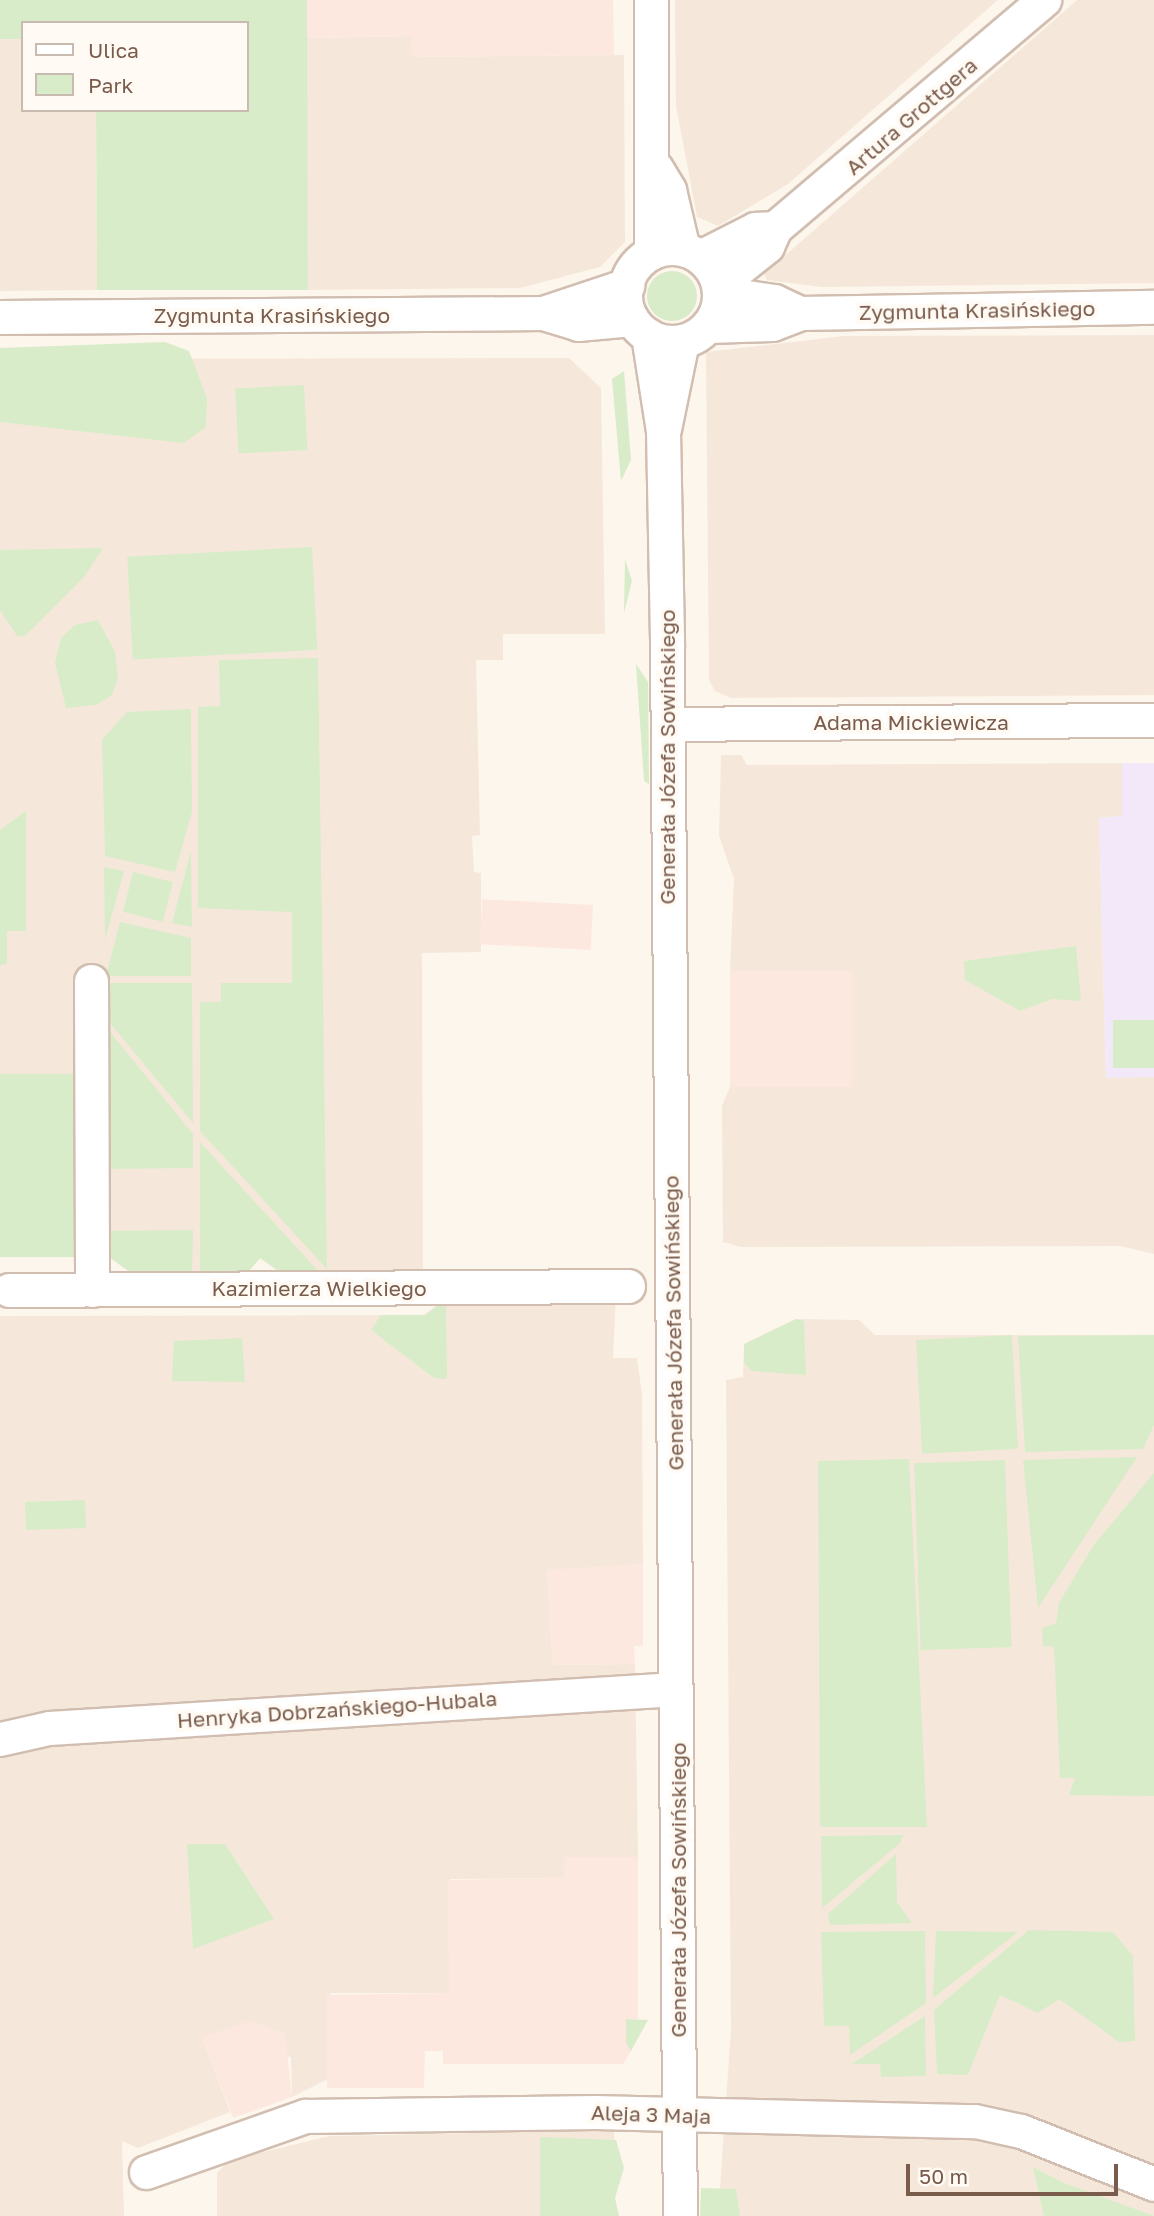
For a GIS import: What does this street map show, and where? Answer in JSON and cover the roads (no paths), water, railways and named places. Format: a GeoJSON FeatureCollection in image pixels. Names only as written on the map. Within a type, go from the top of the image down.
{"type":"FeatureCollection","features":[{"type":"Feature","properties":{"kind":"street"},"geometry":{"type":"LineString","coordinates":[[651,0],[655,166],[651,253],[627,285],[640,327],[695,333],[719,289],[692,253],[669,190],[655,166]]}},
{"type":"Feature","properties":{"kind":"street","name":"Artura Grottgera"},"geometry":{"type":"LineString","coordinates":[[719,289],[767,246],[775,228],[1044,0]]}},
{"type":"Feature","properties":{"kind":"street","name":"Artura Grottgera"},"geometry":{"type":"LineString","coordinates":[[692,253],[755,229],[775,228]]}},
{"type":"Feature","properties":{"kind":"street"},"geometry":{"type":"LineString","coordinates":[[651,253],[692,253]]}},
{"type":"Feature","properties":{"kind":"street","name":"Zygmunta Krasińskiego"},"geometry":{"type":"LineString","coordinates":[[543,313],[627,285]]}},
{"type":"Feature","properties":{"kind":"street","name":"Zygmunta Krasińskiego"},"geometry":{"type":"LineString","coordinates":[[719,289],[774,301],[800,313]]}},
{"type":"Feature","properties":{"kind":"street","name":"Zygmunta Krasińskiego"},"geometry":{"type":"LineString","coordinates":[[695,333],[772,324],[800,313],[1154,307]]}},
{"type":"Feature","properties":{"kind":"street","name":"Zygmunta Krasińskiego"},"geometry":{"type":"LineString","coordinates":[[0,317],[543,313],[579,324],[640,327]]}},
{"type":"Feature","properties":{"kind":"street","name":"Generała Józefa Sowińskiego"},"geometry":{"type":"LineString","coordinates":[[640,327],[663,431],[668,724],[680,2216]]}},
{"type":"Feature","properties":{"kind":"street","name":"Generała Józefa Sowińskiego"},"geometry":{"type":"LineString","coordinates":[[663,431],[695,333]]}},
{"type":"Feature","properties":{"kind":"street","name":"Adama Mickiewicza"},"geometry":{"type":"LineString","coordinates":[[668,724],[1154,720]]}},
{"type":"Feature","properties":{"kind":"street"},"geometry":{"type":"LineString","coordinates":[[91,981],[92,1290]]}},
{"type":"Feature","properties":{"kind":"street","name":"Kazimierza Wielkiego"},"geometry":{"type":"LineString","coordinates":[[9,1290],[628,1286]]}},
{"type":"Feature","properties":{"kind":"street","name":"Henryka Dobrzańskiego-Hubala"},"geometry":{"type":"LineString","coordinates":[[0,1739],[49,1728],[676,1689]]}},
{"type":"Feature","properties":{"kind":"street","name":"Aleja 3 Maja"},"geometry":{"type":"LineString","coordinates":[[146,2172],[305,2116],[680,2115],[975,2121],[1021,2131],[1154,2184]]}}]}
